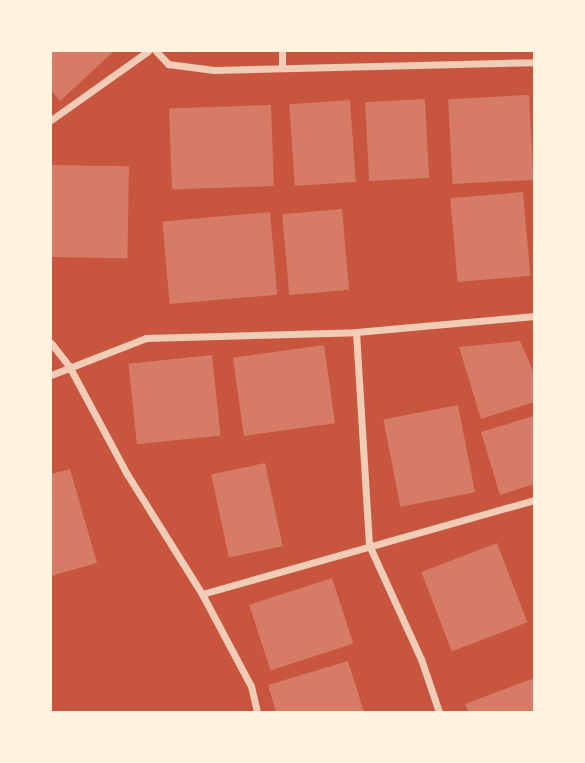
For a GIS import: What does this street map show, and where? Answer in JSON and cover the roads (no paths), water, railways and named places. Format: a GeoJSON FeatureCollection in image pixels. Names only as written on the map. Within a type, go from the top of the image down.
{"type":"FeatureCollection","features":[{"type":"Feature","properties":{"kind":"street"},"geometry":{"type":"LineString","coordinates":[[51,120],[148,51]]}},
{"type":"Feature","properties":{"kind":"street"},"geometry":{"type":"LineString","coordinates":[[156,51],[168,64],[191,67],[282,68],[534,62]]}},
{"type":"Feature","properties":{"kind":"street"},"geometry":{"type":"LineString","coordinates":[[282,51],[282,68]]}},
{"type":"Feature","properties":{"kind":"street"},"geometry":{"type":"LineString","coordinates":[[51,375],[146,338],[356,332],[534,316]]}},
{"type":"Feature","properties":{"kind":"street"},"geometry":{"type":"LineString","coordinates":[[356,332],[369,545],[421,659],[439,712]]}},
{"type":"Feature","properties":{"kind":"street"},"geometry":{"type":"LineString","coordinates":[[51,343],[69,366],[127,474],[202,594],[251,686],[257,712]]}},
{"type":"Feature","properties":{"kind":"street"},"geometry":{"type":"LineString","coordinates":[[202,594],[534,500]]}}]}
